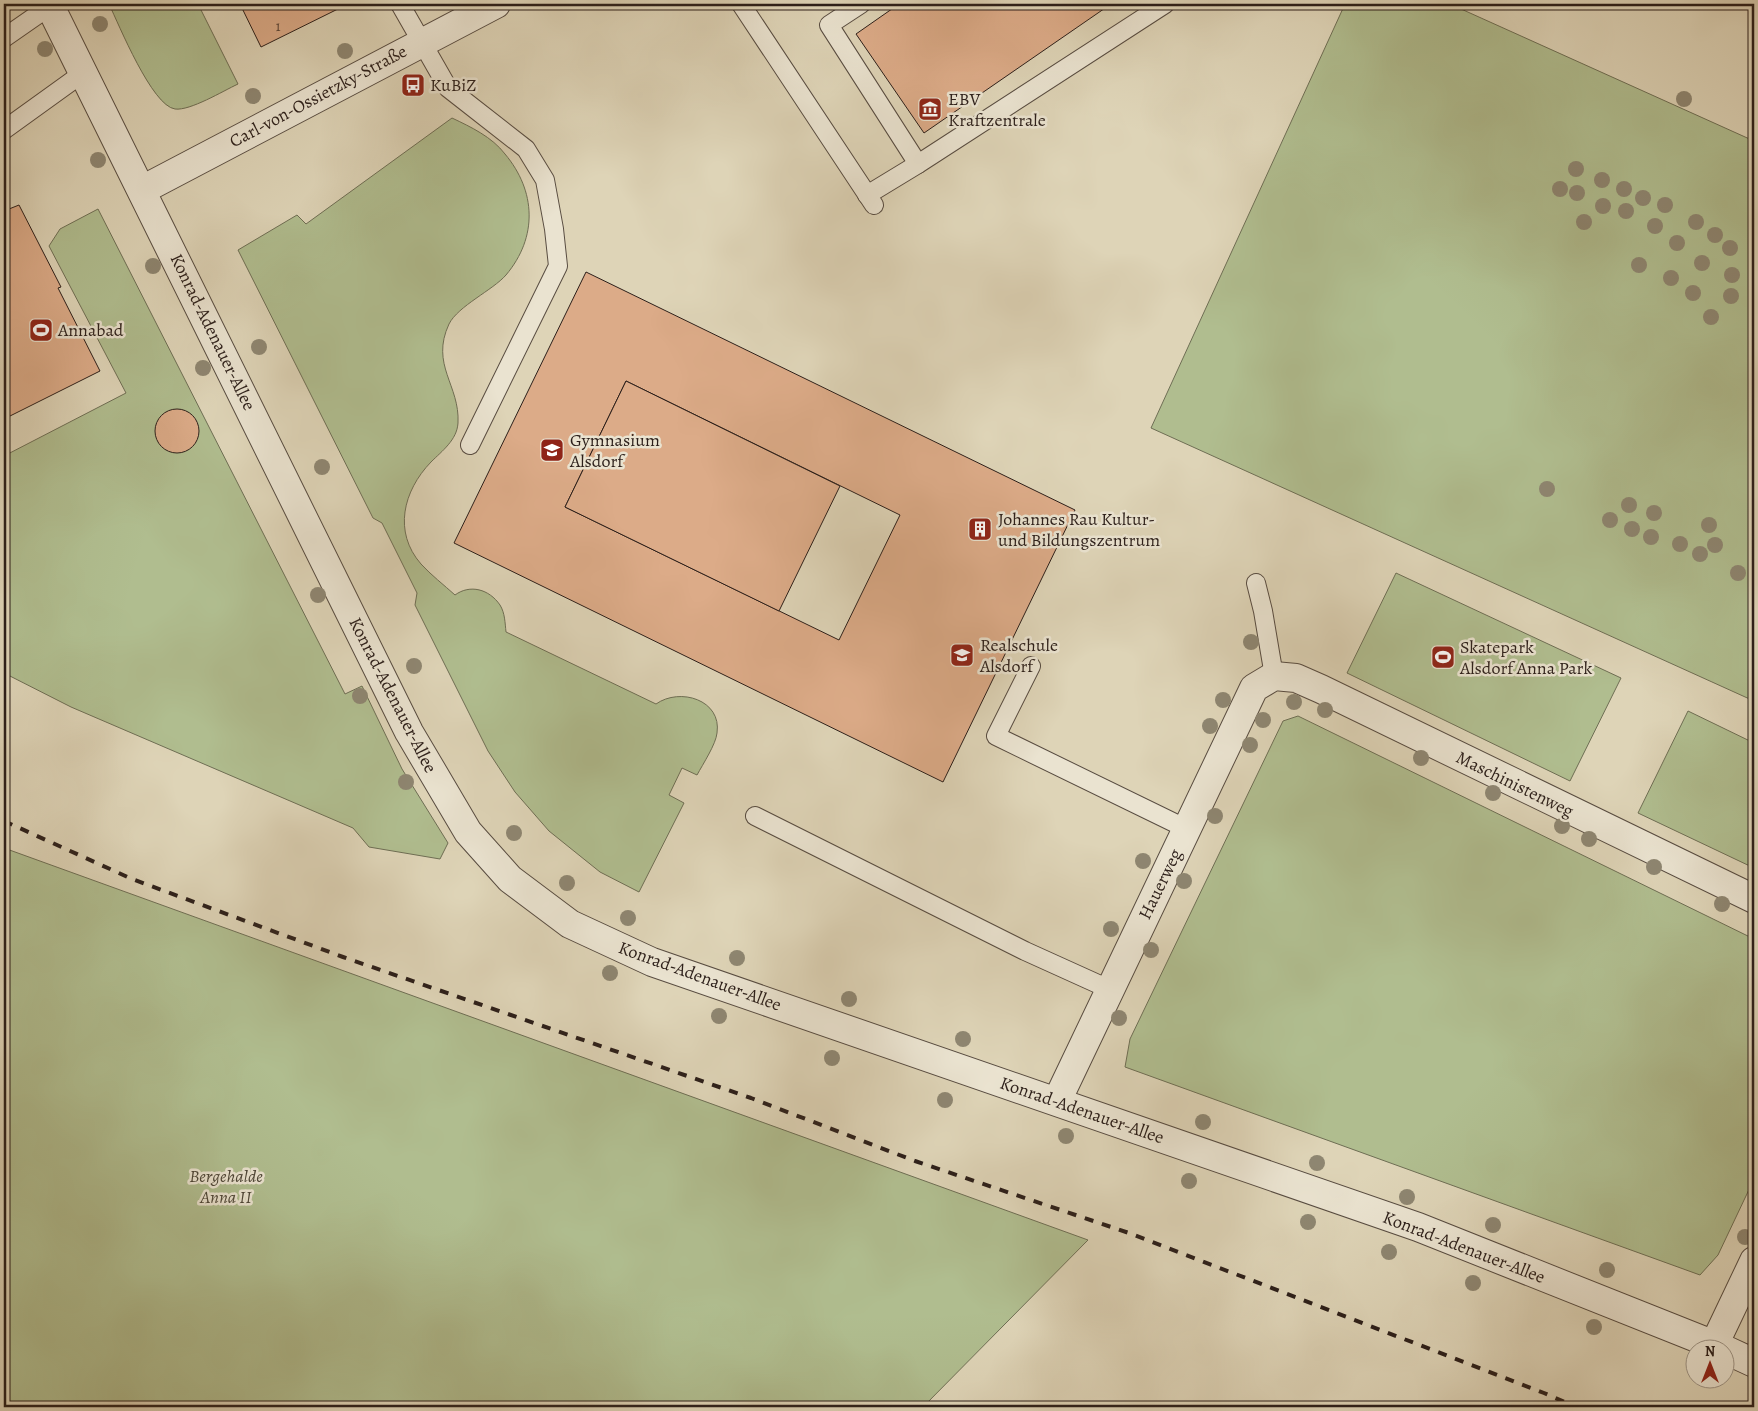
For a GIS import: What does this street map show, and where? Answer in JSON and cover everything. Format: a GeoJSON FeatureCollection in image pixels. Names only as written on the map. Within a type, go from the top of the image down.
{"type":"FeatureCollection","features":[{"type":"Feature","properties":{"kind":"street","name":"Carl-von-Ossietzky-Straße"},"geometry":{"type":"LineString","coordinates":[[142,190],[420,42],[496,4]]}},
{"type":"Feature","properties":{"kind":"street","name":"Konrad-Adenauer-Allee"},"geometry":{"type":"LineString","coordinates":[[49,5],[408,732],[468,832],[510,878],[570,924],[652,962],[1418,1227],[1696,1338]]}},
{"type":"Feature","properties":{"kind":"street","name":"Hauerweg"},"geometry":{"type":"LineString","coordinates":[[1057,1101],[1254,688],[1274,676]]}},
{"type":"Feature","properties":{"kind":"street","name":"Maschinistenweg"},"geometry":{"type":"LineString","coordinates":[[1274,676],[1296,678],[1321,689],[1754,899]]}},
{"type":"Feature","properties":{"kind":"street"},"geometry":{"type":"LineString","coordinates":[[1725,1338],[1754,1261]]}},
{"type":"Feature","properties":{"kind":"street","name":"Konrad-Adenauer-Allee"},"geometry":{"type":"LineString","coordinates":[[1736,1355],[1754,1363]]}},
{"type":"Feature","properties":{"kind":"lane"},"geometry":{"type":"LineString","coordinates":[[400,4],[448,88],[526,149],[544,180],[554,229],[558,266],[470,445]]}},
{"type":"Feature","properties":{"kind":"lane"},"geometry":{"type":"LineString","coordinates":[[741,4],[870,200],[918,164],[1165,4]]}},
{"type":"Feature","properties":{"kind":"lane"},"geometry":{"type":"LineString","coordinates":[[861,4],[829,25],[918,164]]}},
{"type":"Feature","properties":{"kind":"lane"},"geometry":{"type":"LineString","coordinates":[[4,38],[49,5]]}},
{"type":"Feature","properties":{"kind":"lane"},"geometry":{"type":"LineString","coordinates":[[4,130],[83,73]]}},
{"type":"Feature","properties":{"kind":"lane"},"geometry":{"type":"LineString","coordinates":[[1256,583],[1263,611],[1274,676]]}},
{"type":"Feature","properties":{"kind":"lane"},"geometry":{"type":"LineString","coordinates":[[1031,666],[996,736],[1186,830]]}},
{"type":"Feature","properties":{"kind":"lane"},"geometry":{"type":"LineString","coordinates":[[755,816],[1025,951],[1110,989]]}},
{"type":"Feature","properties":{"kind":"green space"},"geometry":{"type":"Polygon","coordinates":[[[109,4],[198,4],[238,84],[189,107],[175,109],[166,104],[156,94],[137,63],[109,4]]]}},
{"type":"Feature","properties":{"kind":"green space"},"geometry":{"type":"Polygon","coordinates":[[[1345,4],[1450,4],[1754,141],[1754,701],[1151,428],[1345,4]]]}},
{"type":"Feature","properties":{"kind":"green space"},"geometry":{"type":"Polygon","coordinates":[[[452,118],[494,142],[515,168],[523,183],[527,199],[529,214],[528,230],[524,245],[506,275],[453,317],[449,324],[444,338],[443,351],[447,375],[455,397],[457,429],[448,445],[421,473],[408,499],[404,525],[407,539],[412,552],[421,564],[455,595],[473,589],[485,592],[496,600],[503,611],[506,632],[656,704],[666,699],[687,697],[706,705],[713,712],[717,722],[717,733],[714,743],[697,775],[682,768],[669,795],[684,803],[639,892],[600,872],[549,831],[515,792],[488,751],[415,605],[417,593],[382,523],[373,518],[238,250],[297,215],[306,224],[452,118]]]}},
{"type":"Feature","properties":{"kind":"green space"},"geometry":{"type":"Polygon","coordinates":[[[98,209],[345,694],[362,686],[402,769],[448,843],[440,859],[369,847],[353,828],[71,707],[4,673],[4,456],[126,393],[49,246],[60,229],[98,209]]]}},
{"type":"Feature","properties":{"kind":"green space","name":"Skatepark Alsdorf Anna Park"},"geometry":{"type":"Polygon","coordinates":[[[1396,573],[1621,678],[1570,781],[1347,673],[1396,573]]]}},
{"type":"Feature","properties":{"kind":"green space"},"geometry":{"type":"Polygon","coordinates":[[[1688,711],[1754,743],[1754,868],[1638,813],[1688,711]]]}},
{"type":"Feature","properties":{"kind":"green space"},"geometry":{"type":"Polygon","coordinates":[[[1298,716],[1754,939],[1754,1179],[1718,1255],[1700,1275],[1125,1067],[1130,1039],[1283,721],[1298,716]]]}},
{"type":"Feature","properties":{"kind":"green space","name":"Bergehalde Anna II"},"geometry":{"type":"Polygon","coordinates":[[[4,848],[1088,1240],[923,1407],[4,1407],[4,848]]]}},
{"type":"Feature","properties":{"kind":"building"},"geometry":{"type":"Polygon","coordinates":[[[240,4],[348,4],[261,47],[240,4]]]}},
{"type":"Feature","properties":{"kind":"building"},"geometry":{"type":"Polygon","coordinates":[[[899,4],[1111,4],[924,133],[856,34],[899,4]]]}},
{"type":"Feature","properties":{"kind":"building","name":"Annabad"},"geometry":{"type":"Polygon","coordinates":[[[19,205],[61,287],[58,288],[100,371],[4,419],[4,211],[19,205]]]}},
{"type":"Feature","properties":{"kind":"building","name":"Johannes Rau Kultur- und Bildungszentrum"},"geometry":{"type":"Polygon","coordinates":[[[586,272],[1075,510],[943,782],[454,543],[586,272]],[[626,381],[565,507],[839,640],[900,515],[626,381]]]}},
{"type":"Feature","properties":{"kind":"building"},"geometry":{"type":"Polygon","coordinates":[[[626,381],[840,486],[779,611],[565,507],[626,381]]]}},
{"type":"Feature","properties":{"kind":"building"},"geometry":{"type":"Polygon","coordinates":[[[173,409],[181,409],[193,415],[199,431],[193,447],[181,453],[173,453],[161,447],[155,435],[155,427],[161,415],[173,409]]]}},
{"type":"Feature","properties":{"kind":"railway"},"geometry":{"type":"LineString","coordinates":[[4,821],[132,879],[343,957],[751,1098],[915,1161],[1129,1233],[1576,1407]]}},
{"type":"Feature","properties":{"kind":"place","name":"KuBiZ"},"geometry":{"type":"Point","coordinates":[413,85]}},
{"type":"Feature","properties":{"kind":"place","name":"EBV Kraftzentrale"},"geometry":{"type":"Point","coordinates":[930,109]}},
{"type":"Feature","properties":{"kind":"place","name":"Annabad"},"geometry":{"type":"Point","coordinates":[41,330]}},
{"type":"Feature","properties":{"kind":"place","name":"Gymnasium Alsdorf"},"geometry":{"type":"Point","coordinates":[552,450]}},
{"type":"Feature","properties":{"kind":"place","name":"Johannes Rau Kultur- und Bildungszentrum"},"geometry":{"type":"Point","coordinates":[980,529]}},
{"type":"Feature","properties":{"kind":"place","name":"Realschule Alsdorf"},"geometry":{"type":"Point","coordinates":[962,655]}},
{"type":"Feature","properties":{"kind":"place","name":"Skatepark Alsdorf Anna Park"},"geometry":{"type":"Point","coordinates":[1443,657]}}]}
